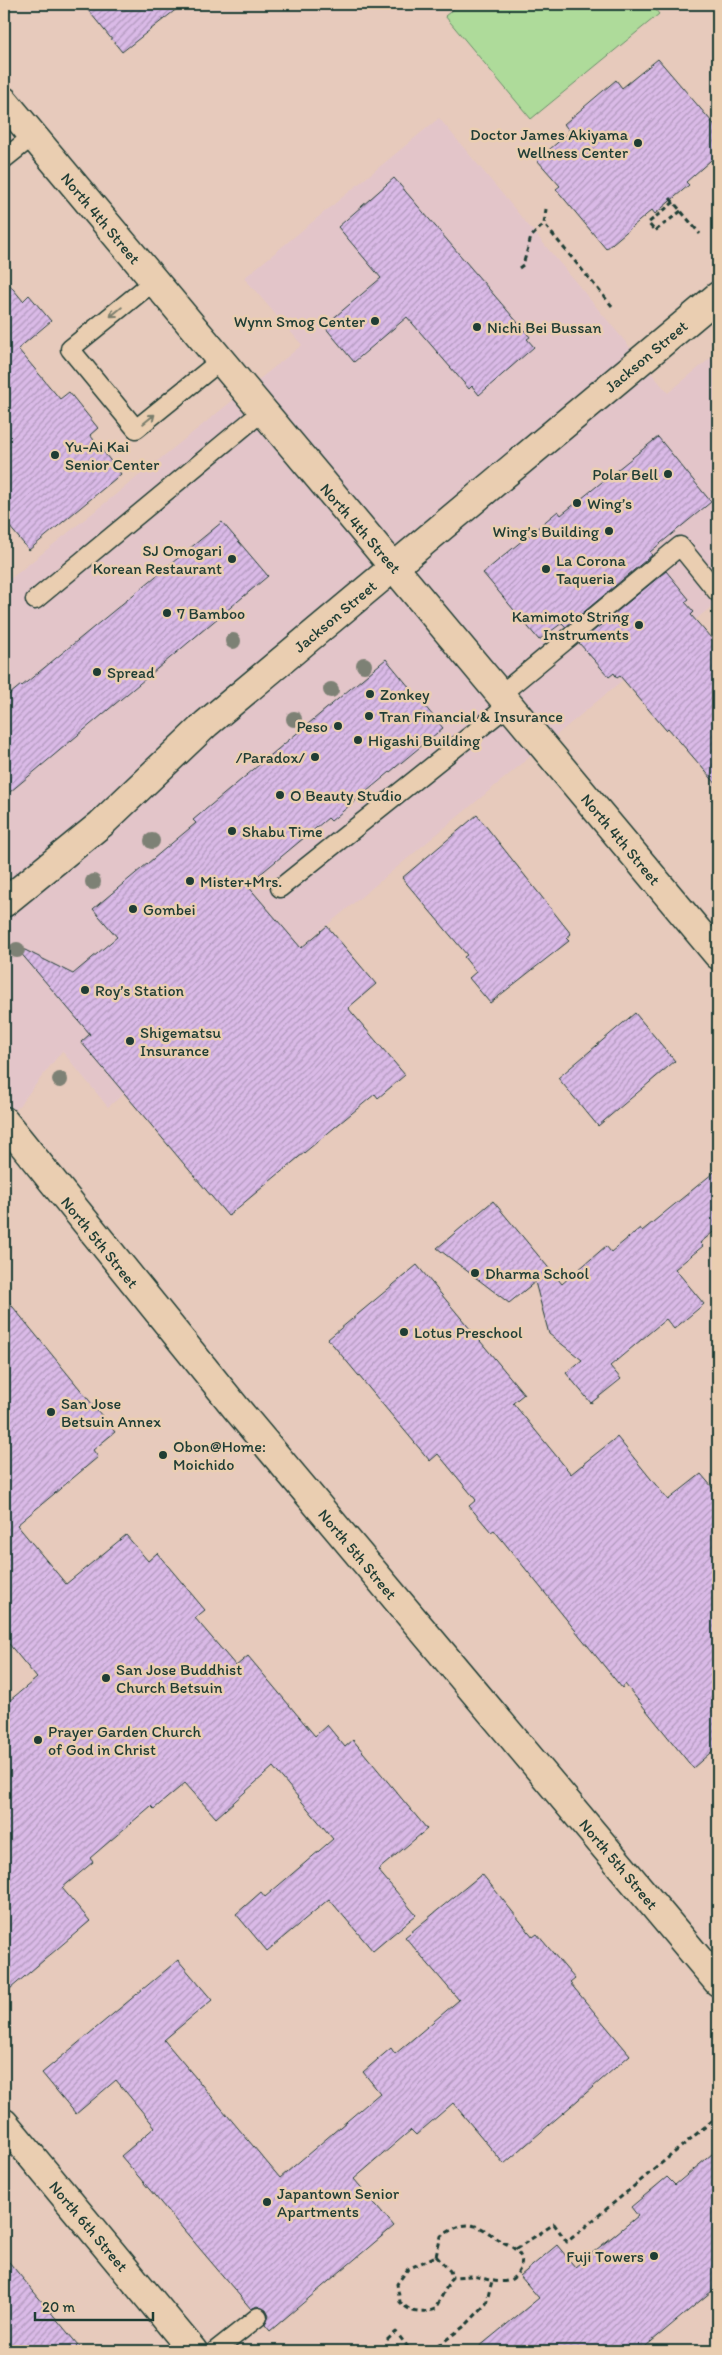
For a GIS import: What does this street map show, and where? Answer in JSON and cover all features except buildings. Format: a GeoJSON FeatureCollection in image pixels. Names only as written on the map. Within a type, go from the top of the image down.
{"type":"FeatureCollection","features":[{"type":"Feature","properties":{"kind":"street","name":"North 4th Street"},"geometry":{"type":"LineString","coordinates":[[4,101],[506,699],[718,955]]}},
{"type":"Feature","properties":{"kind":"street","name":"Jackson Street"},"geometry":{"type":"LineString","coordinates":[[4,903],[101,824],[206,724],[718,296]]}},
{"type":"Feature","properties":{"kind":"street","name":"North 5th Street"},"geometry":{"type":"LineString","coordinates":[[4,1121],[236,1408],[718,1982]]}},
{"type":"Feature","properties":{"kind":"street","name":"North 6th Street"},"geometry":{"type":"LineString","coordinates":[[4,2123],[193,2351]]}},
{"type":"Feature","properties":{"kind":"lane"},"geometry":{"type":"LineString","coordinates":[[4,159],[33,136]]}},
{"type":"Feature","properties":{"kind":"lane"},"geometry":{"type":"LineString","coordinates":[[154,281],[70,349],[136,429],[220,360]]}},
{"type":"Feature","properties":{"kind":"lane"},"geometry":{"type":"LineString","coordinates":[[35,600],[263,411]]}},
{"type":"Feature","properties":{"kind":"lane"},"geometry":{"type":"LineString","coordinates":[[280,888],[506,699],[680,546],[718,593]]}},
{"type":"Feature","properties":{"kind":"lane"},"geometry":{"type":"LineString","coordinates":[[215,2351],[258,2317]]}},
{"type":"Feature","properties":{"kind":"path"},"geometry":{"type":"LineString","coordinates":[[670,198],[700,234]]}},
{"type":"Feature","properties":{"kind":"path"},"geometry":{"type":"LineString","coordinates":[[674,202],[648,223],[654,231],[681,211]]}},
{"type":"Feature","properties":{"kind":"path"},"geometry":{"type":"LineString","coordinates":[[519,268],[523,265],[531,237],[544,224],[546,209]]}},
{"type":"Feature","properties":{"kind":"path"},"geometry":{"type":"LineString","coordinates":[[544,224],[612,306]]}},
{"type":"Feature","properties":{"kind":"path"},"geometry":{"type":"LineString","coordinates":[[516,2249],[554,2224],[567,2242],[718,2116]]}},
{"type":"Feature","properties":{"kind":"path"},"geometry":{"type":"LineString","coordinates":[[436,2256],[441,2236],[450,2230],[470,2225],[488,2231],[516,2249],[522,2265],[518,2274],[511,2280],[492,2281],[470,2276],[452,2277]]}},
{"type":"Feature","properties":{"kind":"path"},"geometry":{"type":"LineString","coordinates":[[436,2256],[450,2271],[452,2277],[435,2309],[424,2313],[413,2312],[400,2302],[397,2284],[401,2276],[408,2269],[436,2256]]}},
{"type":"Feature","properties":{"kind":"path"},"geometry":{"type":"LineString","coordinates":[[432,2351],[466,2325],[486,2304],[492,2281]]}},
{"type":"Feature","properties":{"kind":"path"},"geometry":{"type":"LineString","coordinates":[[387,2340],[396,2332],[411,2351]]}},
{"type":"Feature","properties":{"kind":"shaded area"},"geometry":{"type":"Polygon","coordinates":[[[439,118],[668,393],[718,352],[718,601],[108,1107],[62,1051],[4,1125],[4,584],[302,345],[244,278],[439,118]]]}},
{"type":"Feature","properties":{"kind":"green space"},"geometry":{"type":"Polygon","coordinates":[[[460,4],[651,4],[659,14],[531,119],[445,16],[460,4]]]}},
{"type":"Feature","properties":{"kind":"place","name":"Doctor James Akiyama Wellness Center"},"geometry":{"type":"Point","coordinates":[638,143]}},
{"type":"Feature","properties":{"kind":"place","name":"Wynn Smog Center"},"geometry":{"type":"Point","coordinates":[375,321]}},
{"type":"Feature","properties":{"kind":"place","name":"Nichi Bei Bussan"},"geometry":{"type":"Point","coordinates":[477,327]}},
{"type":"Feature","properties":{"kind":"place","name":"Yu-Ai Kai Senior Center"},"geometry":{"type":"Point","coordinates":[55,455]}},
{"type":"Feature","properties":{"kind":"place","name":"Polar Bell"},"geometry":{"type":"Point","coordinates":[668,474]}},
{"type":"Feature","properties":{"kind":"place","name":"Wing’s"},"geometry":{"type":"Point","coordinates":[577,503]}},
{"type":"Feature","properties":{"kind":"place","name":"Wing’s Building"},"geometry":{"type":"Point","coordinates":[609,531]}},
{"type":"Feature","properties":{"kind":"place","name":"SJ Omogari Korean Restaurant"},"geometry":{"type":"Point","coordinates":[232,559]}},
{"type":"Feature","properties":{"kind":"place","name":"La Corona Taqueria"},"geometry":{"type":"Point","coordinates":[546,569]}},
{"type":"Feature","properties":{"kind":"place","name":"7 Bamboo"},"geometry":{"type":"Point","coordinates":[167,613]}},
{"type":"Feature","properties":{"kind":"place","name":"Kamimoto String Instruments"},"geometry":{"type":"Point","coordinates":[639,625]}},
{"type":"Feature","properties":{"kind":"place","name":"Spread"},"geometry":{"type":"Point","coordinates":[97,672]}},
{"type":"Feature","properties":{"kind":"place","name":"Zonkey"},"geometry":{"type":"Point","coordinates":[370,694]}},
{"type":"Feature","properties":{"kind":"place","name":"Tran Financial & Insurance"},"geometry":{"type":"Point","coordinates":[369,716]}},
{"type":"Feature","properties":{"kind":"place","name":"Peso"},"geometry":{"type":"Point","coordinates":[338,726]}},
{"type":"Feature","properties":{"kind":"place","name":"Higashi Building"},"geometry":{"type":"Point","coordinates":[358,740]}},
{"type":"Feature","properties":{"kind":"place","name":"/Paradox/"},"geometry":{"type":"Point","coordinates":[315,757]}},
{"type":"Feature","properties":{"kind":"place","name":"O Beauty Studio"},"geometry":{"type":"Point","coordinates":[280,795]}},
{"type":"Feature","properties":{"kind":"place","name":"Shabu Time"},"geometry":{"type":"Point","coordinates":[232,831]}},
{"type":"Feature","properties":{"kind":"place","name":"Mister+Mrs."},"geometry":{"type":"Point","coordinates":[190,881]}},
{"type":"Feature","properties":{"kind":"place","name":"Gombei"},"geometry":{"type":"Point","coordinates":[133,909]}},
{"type":"Feature","properties":{"kind":"place","name":"Roy’s Station"},"geometry":{"type":"Point","coordinates":[85,990]}},
{"type":"Feature","properties":{"kind":"place","name":"Shigematsu Insurance"},"geometry":{"type":"Point","coordinates":[130,1041]}},
{"type":"Feature","properties":{"kind":"place","name":"Dharma School"},"geometry":{"type":"Point","coordinates":[475,1273]}},
{"type":"Feature","properties":{"kind":"place","name":"Lotus Preschool"},"geometry":{"type":"Point","coordinates":[404,1332]}},
{"type":"Feature","properties":{"kind":"place","name":"San Jose Betsuin Annex"},"geometry":{"type":"Point","coordinates":[51,1412]}},
{"type":"Feature","properties":{"kind":"place","name":"Obon@Home: Moichido"},"geometry":{"type":"Point","coordinates":[163,1455]}},
{"type":"Feature","properties":{"kind":"place","name":"San Jose Buddhist Church Betsuin"},"geometry":{"type":"Point","coordinates":[106,1678]}},
{"type":"Feature","properties":{"kind":"place","name":"Prayer Garden Church of God in Christ"},"geometry":{"type":"Point","coordinates":[38,1740]}},
{"type":"Feature","properties":{"kind":"place","name":"Japantown Senior Apartments"},"geometry":{"type":"Point","coordinates":[267,2202]}},
{"type":"Feature","properties":{"kind":"place","name":"Fuji Towers"},"geometry":{"type":"Point","coordinates":[654,2256]}}]}
